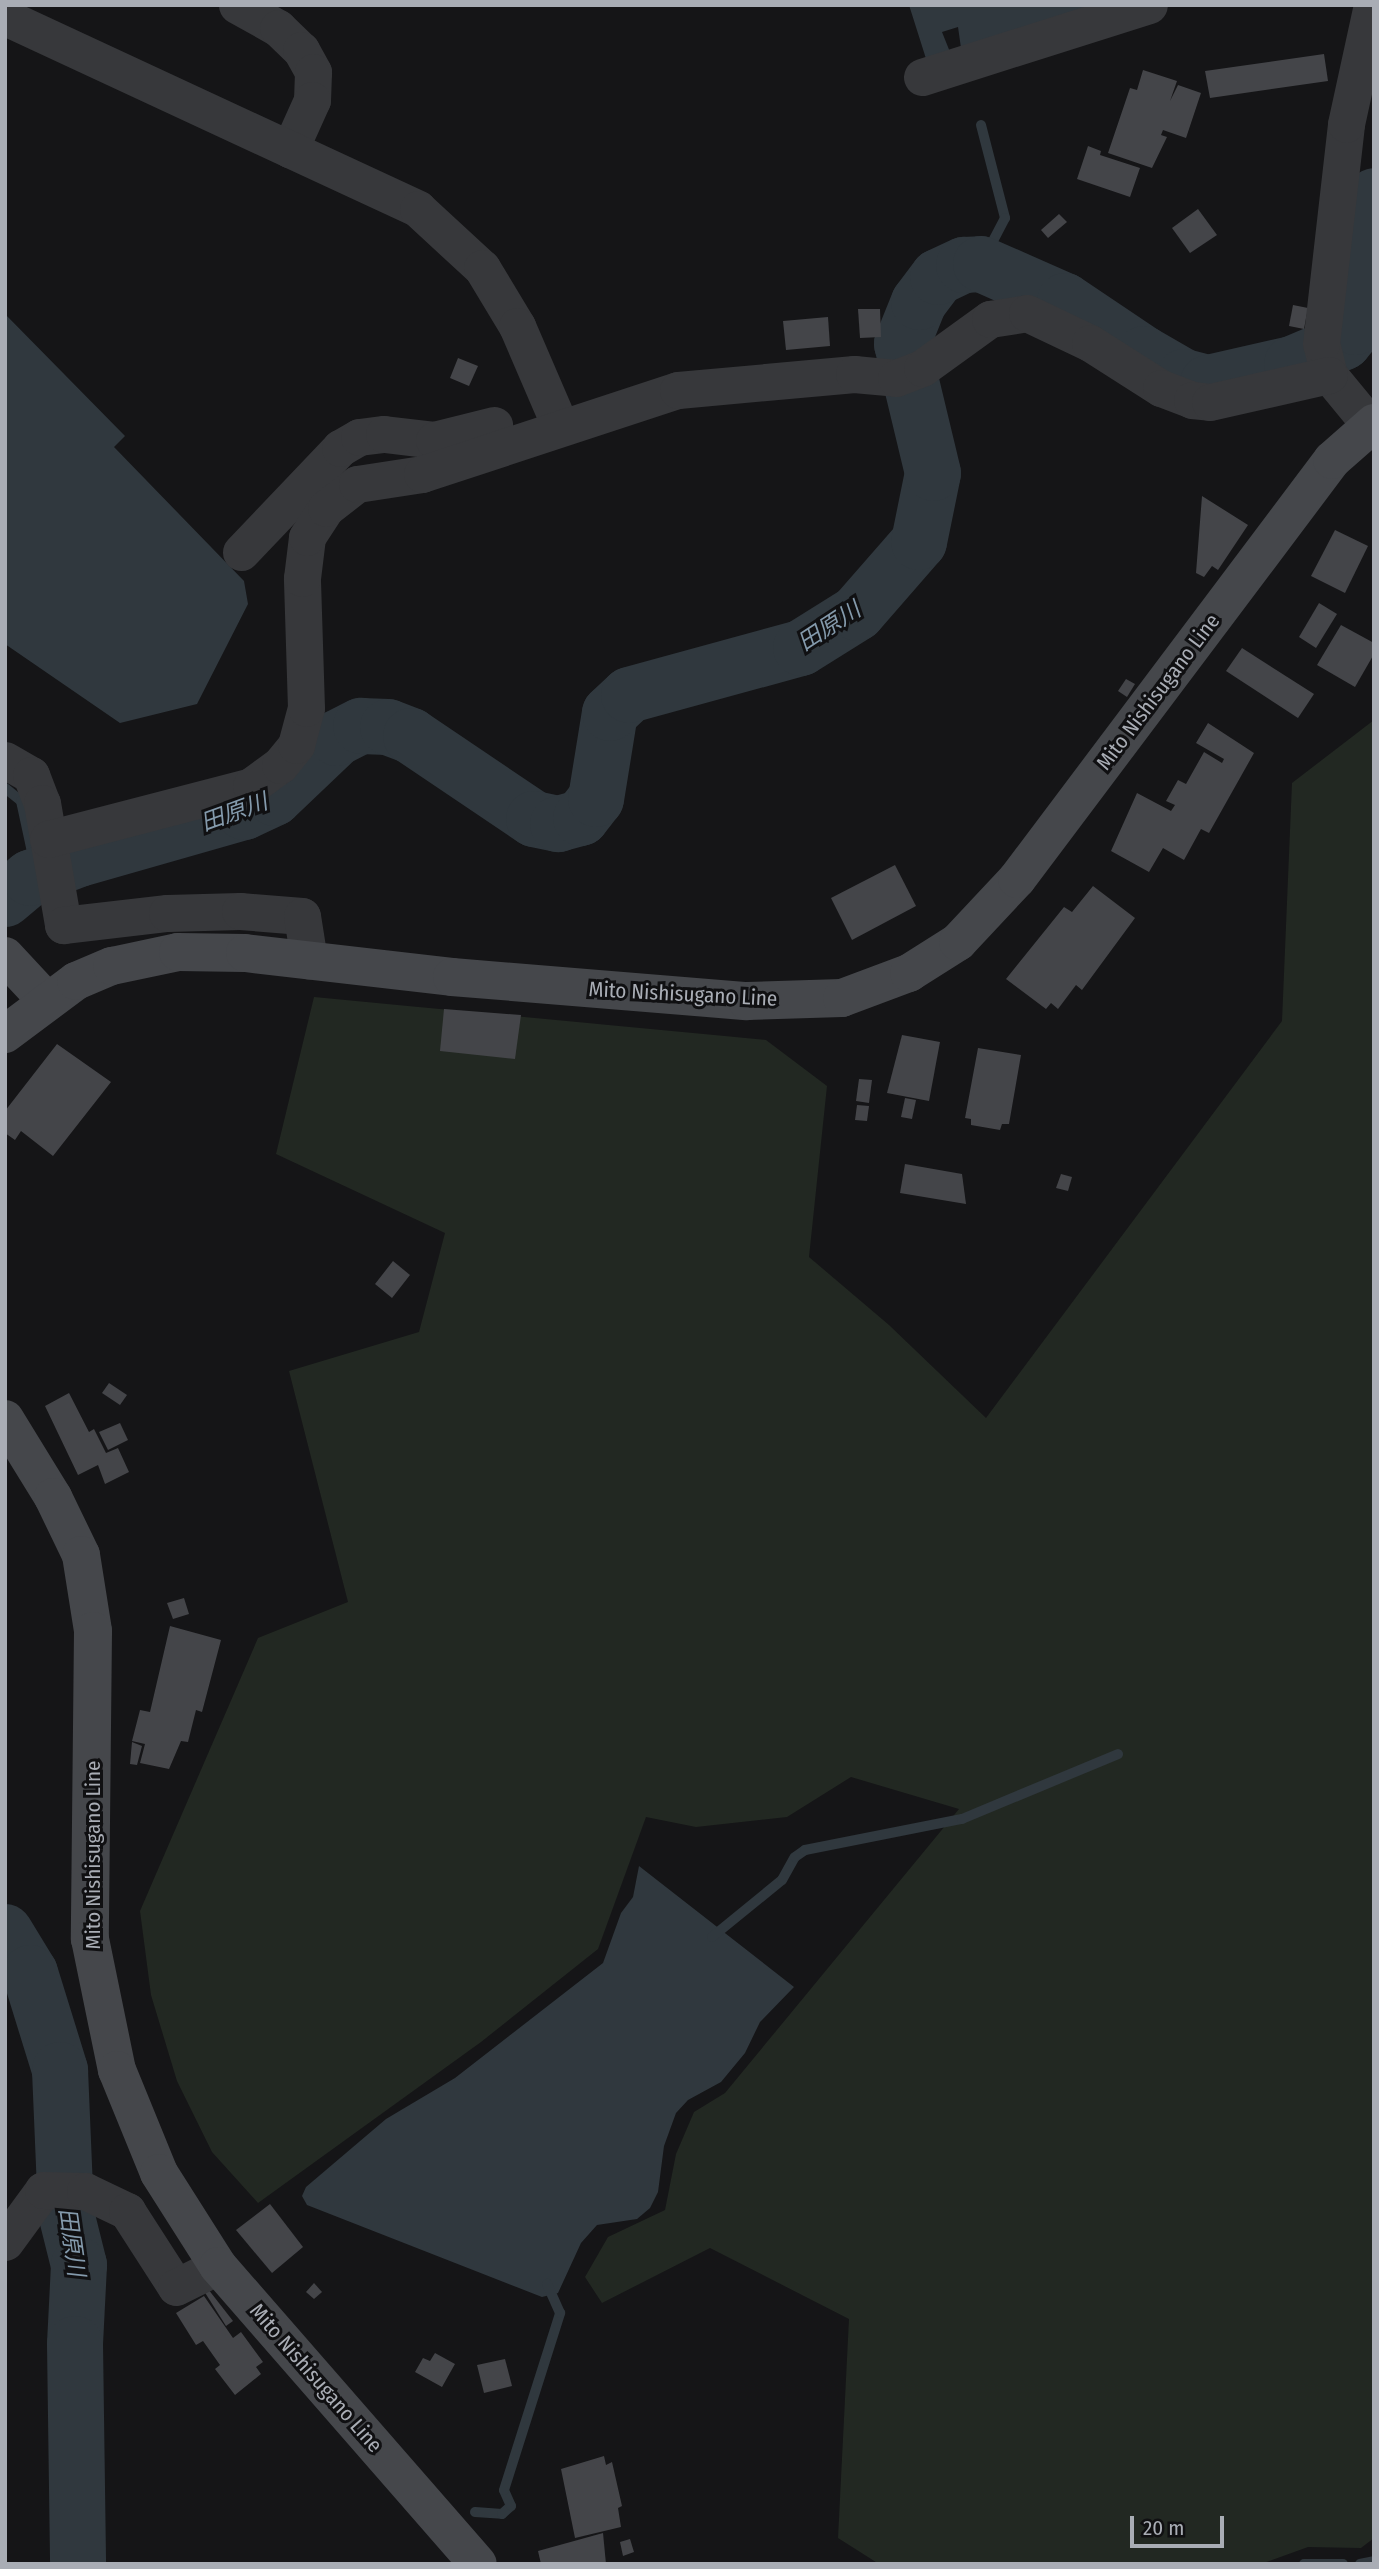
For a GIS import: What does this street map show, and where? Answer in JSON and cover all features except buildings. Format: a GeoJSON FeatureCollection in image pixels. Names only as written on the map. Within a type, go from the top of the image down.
{"type":"FeatureCollection","features":[{"type":"Feature","properties":{"kind":"main road","name":"Mito Nishisugano Line"},"geometry":{"type":"LineString","coordinates":[[5,1034],[46,1000],[112,966],[167,954],[214,951],[452,977],[747,1001],[842,998],[909,973],[958,942],[1017,879],[1332,460],[1372,425]]}},
{"type":"Feature","properties":{"kind":"main road"},"geometry":{"type":"LineString","coordinates":[[5,956],[46,1000]]}},
{"type":"Feature","properties":{"kind":"main road","name":"Mito Nishisugano Line"},"geometry":{"type":"LineString","coordinates":[[5,1419],[53,1497],[81,1555],[93,1631],[90,1939],[100,2004],[117,2070],[159,2173],[218,2266],[478,2564]]}},
{"type":"Feature","properties":{"kind":"street"},"geometry":{"type":"LineString","coordinates":[[237,5],[278,28],[301,50],[313,72],[312,100],[290,149]]}},
{"type":"Feature","properties":{"kind":"street"},"geometry":{"type":"LineString","coordinates":[[922,77],[1149,5]]}},
{"type":"Feature","properties":{"kind":"street"},"geometry":{"type":"LineString","coordinates":[[1372,5],[1346,124],[1324,361],[1372,425]]}},
{"type":"Feature","properties":{"kind":"street"},"geometry":{"type":"LineString","coordinates":[[5,17],[418,209],[482,268],[517,326],[555,416]]}},
{"type":"Feature","properties":{"kind":"street"},"geometry":{"type":"LineString","coordinates":[[241,552],[340,449],[359,437],[456,438],[678,390],[854,374],[909,373],[990,319],[1027,313],[1090,343],[1161,388],[1192,400],[1210,402],[1324,361]]}},
{"type":"Feature","properties":{"kind":"street"},"geometry":{"type":"LineString","coordinates":[[51,856],[251,786],[280,765],[296,745],[306,708],[302,578],[307,537],[326,508],[357,484],[422,474],[555,416]]}},
{"type":"Feature","properties":{"kind":"street"},"geometry":{"type":"LineString","coordinates":[[5,760],[31,775],[51,856],[64,925],[167,913],[240,911],[302,916],[309,960]]}},
{"type":"Feature","properties":{"kind":"street"},"geometry":{"type":"LineString","coordinates":[[5,2242],[43,2190],[85,2191],[127,2211],[176,2287],[218,2266]]}},
{"type":"Feature","properties":{"kind":"shaded area"},"geometry":{"type":"Polygon","coordinates":[[[909,5],[1114,5],[962,55],[958,27],[942,32],[952,57],[928,65],[909,5]]]}},
{"type":"Feature","properties":{"kind":"shaded area"},"geometry":{"type":"Polygon","coordinates":[[[5,314],[125,436],[114,447],[244,581],[248,604],[197,704],[120,723],[5,644],[5,314]]]}},
{"type":"Feature","properties":{"kind":"shaded area"},"geometry":{"type":"Polygon","coordinates":[[[1374,720],[1374,2538],[1361,2548],[1308,2547],[1261,2564],[879,2564],[838,2538],[849,2319],[710,2248],[602,2303],[585,2277],[608,2237],[665,2210],[676,2154],[694,2112],[725,2093],[959,1809],[851,1777],[787,1817],[696,1827],[646,1817],[598,1949],[481,2042],[258,2203],[212,2152],[177,2081],[151,1995],[140,1911],[258,1638],[348,1602],[289,1371],[419,1332],[445,1233],[276,1154],[314,997],[766,1040],[827,1086],[809,1257],[889,1325],[986,1418],[1282,1021],[1292,783],[1374,720]]]}},
{"type":"Feature","properties":{"kind":"shaded area"},"geometry":{"type":"Polygon","coordinates":[[[639,1866],[794,1987],[760,2022],[745,2053],[721,2082],[688,2100],[676,2113],[664,2146],[658,2192],[650,2208],[637,2219],[597,2225],[581,2243],[558,2293],[542,2297],[307,2205],[302,2196],[306,2187],[386,2119],[455,2078],[603,1963],[621,1913],[633,1897],[639,1866]]]}},
{"type":"Feature","properties":{"kind":"waterway"},"geometry":{"type":"LineString","coordinates":[[981,125],[1005,218],[981,264]]}},
{"type":"Feature","properties":{"kind":"waterway","name":"田原川"},"geometry":{"type":"LineString","coordinates":[[5,899],[30,878],[79,859],[244,812],[274,798],[337,738],[361,726],[388,727],[411,736],[534,819],[558,824],[581,818],[596,799],[610,713],[629,695],[801,648],[857,613],[919,542],[933,473],[902,344],[919,302],[938,277],[964,265],[981,264],[1065,301],[1144,354],[1184,377],[1208,383],[1292,364],[1344,342],[1356,327],[1374,196]]}},
{"type":"Feature","properties":{"kind":"waterway"},"geometry":{"type":"LineString","coordinates":[[5,788],[21,801],[32,852]]}},
{"type":"Feature","properties":{"kind":"waterway"},"geometry":{"type":"LineString","coordinates":[[712,1937],[782,1880],[795,1857],[805,1850],[962,1819],[1118,1754]]}},
{"type":"Feature","properties":{"kind":"waterway","name":"田原川"},"geometry":{"type":"LineString","coordinates":[[5,1932],[30,1973],[60,2070],[66,2213],[79,2265],[75,2344],[78,2564]]}},
{"type":"Feature","properties":{"kind":"waterway"},"geometry":{"type":"LineString","coordinates":[[475,2512],[502,2514],[511,2506],[504,2490],[560,2313],[547,2284]]}},
{"type":"Feature","properties":{"kind":"waterway"},"geometry":{"type":"LineString","coordinates":[[1360,2564],[1374,2561]]}},
{"type":"Feature","properties":{"kind":"waterway"},"geometry":{"type":"LineString","coordinates":[[1304,2564],[1343,2564]]}}]}
